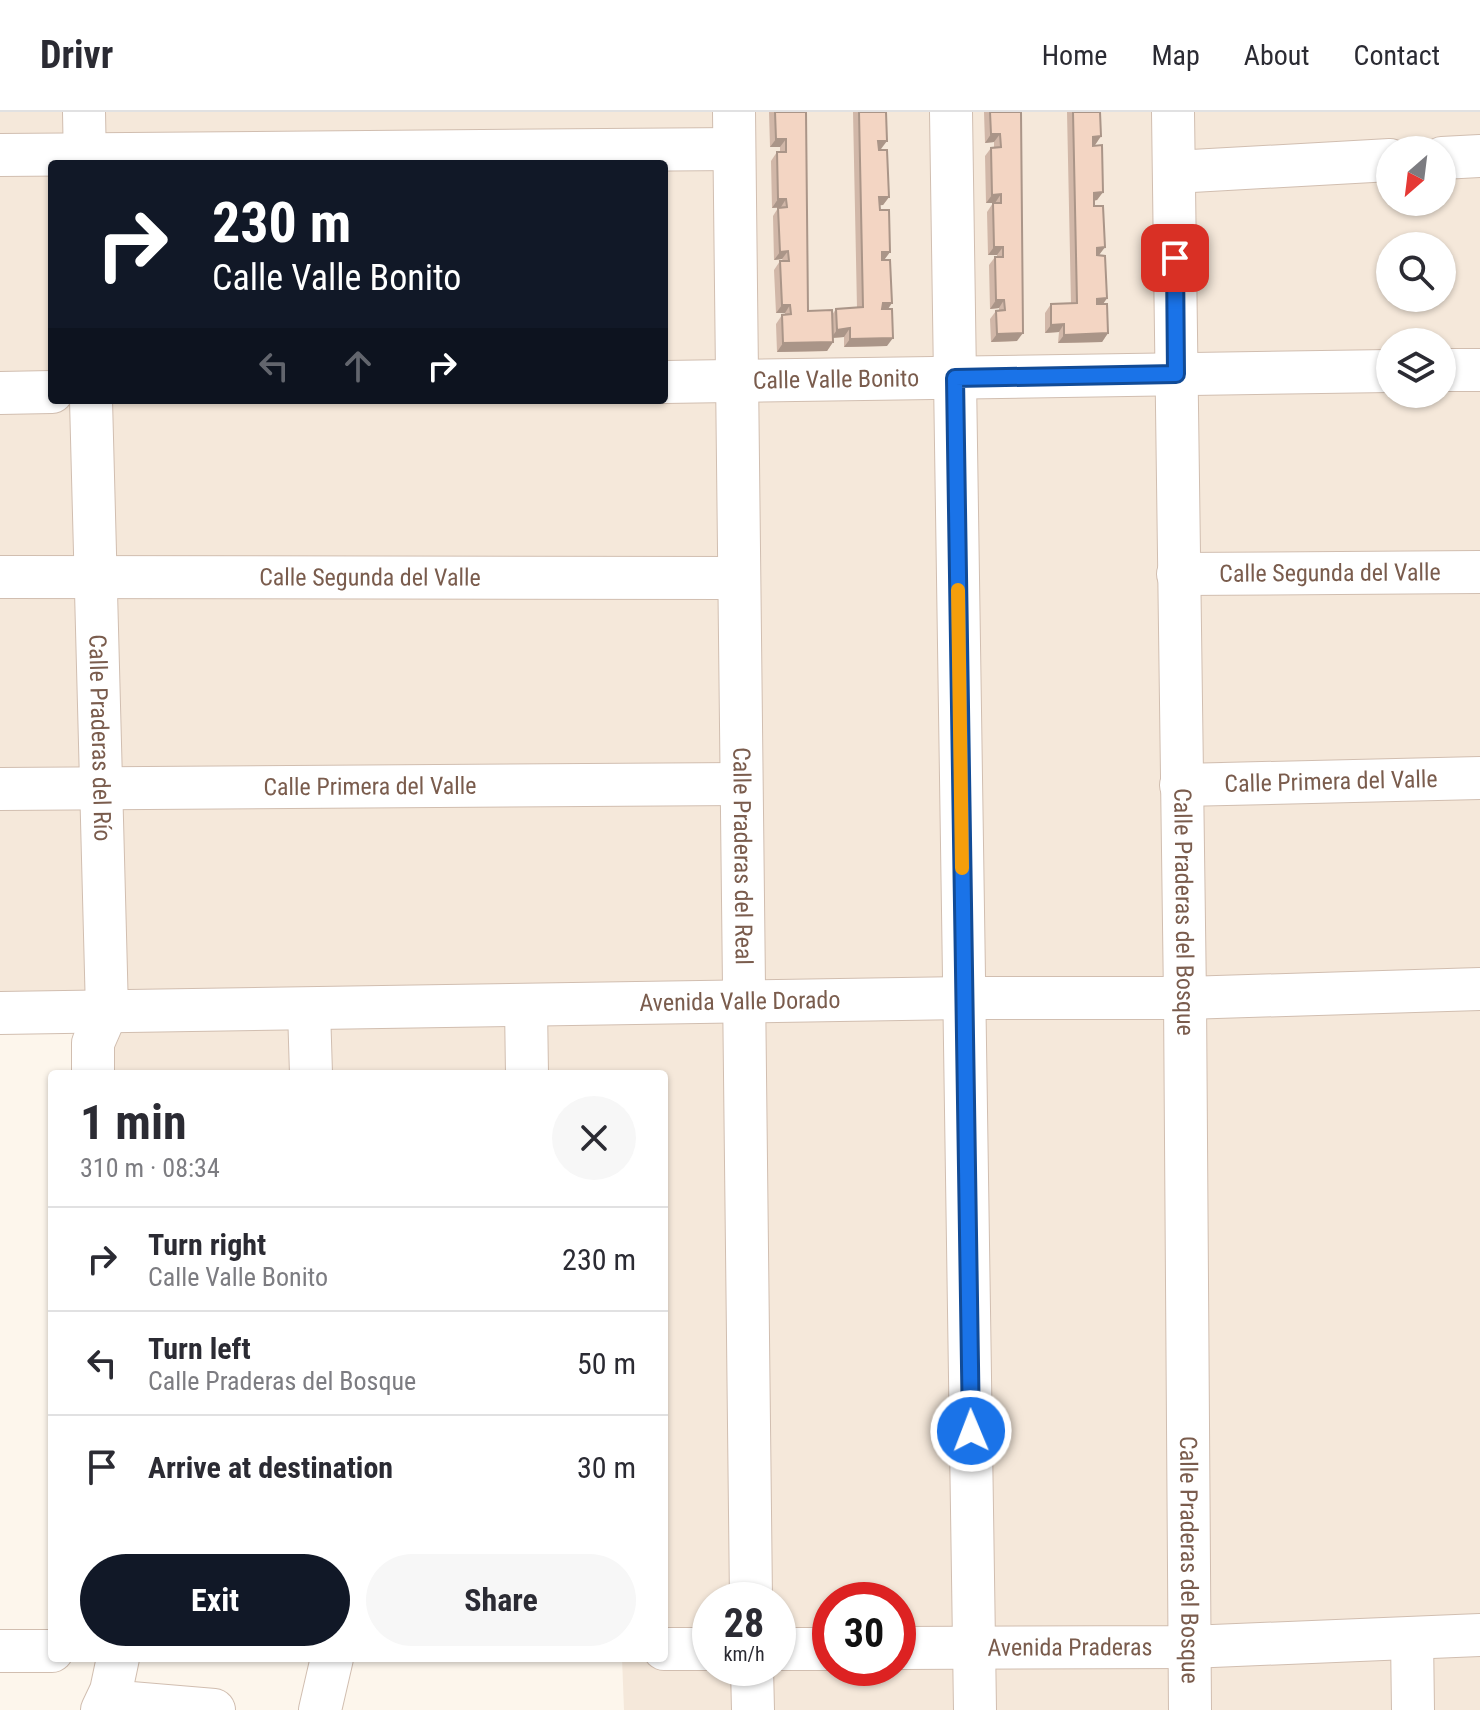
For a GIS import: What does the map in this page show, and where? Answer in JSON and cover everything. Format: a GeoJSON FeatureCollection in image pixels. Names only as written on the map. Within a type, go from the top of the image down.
{"type":"FeatureCollection","features":[{"type":"Feature","properties":{"kind":"street"},"geometry":{"type":"LineString","coordinates":[[84,112],[85,160]]}},
{"type":"Feature","properties":{"kind":"street"},"geometry":{"type":"LineString","coordinates":[[951,112],[975,1710]]}},
{"type":"Feature","properties":{"kind":"street","name":"Calle Praderas del Bosque"},"geometry":{"type":"LineString","coordinates":[[1173,112],[1185,998],[1190,1710]]}},
{"type":"Feature","properties":{"kind":"street"},"geometry":{"type":"LineString","coordinates":[[0,155],[85,160],[734,130]]}},
{"type":"Feature","properties":{"kind":"street","name":"Calle Praderas del Real"},"geometry":{"type":"LineString","coordinates":[[734,130],[751,1582]]}},
{"type":"Feature","properties":{"kind":"street"},"geometry":{"type":"LineString","coordinates":[[1456,157],[1480,156]]}},
{"type":"Feature","properties":{"kind":"street"},"geometry":{"type":"LineString","coordinates":[[1174,172],[1376,161]]}},
{"type":"Feature","properties":{"kind":"street"},"geometry":{"type":"LineString","coordinates":[[1456,370],[1480,370]]}},
{"type":"Feature","properties":{"kind":"street","name":"Calle Valle Bonito"},"geometry":{"type":"LineString","coordinates":[[668,382],[1376,371]]}},
{"type":"Feature","properties":{"kind":"street"},"geometry":{"type":"LineString","coordinates":[[0,393],[48,392]]}},
{"type":"Feature","properties":{"kind":"street","name":"Calle Praderas del Río"},"geometry":{"type":"LineString","coordinates":[[91,404],[107,1011],[93,1043],[93,1070]]}},
{"type":"Feature","properties":{"kind":"street","name":"Calle Segunda del Valle"},"geometry":{"type":"LineString","coordinates":[[1178,574],[1480,572]]}},
{"type":"Feature","properties":{"kind":"street","name":"Calle Segunda del Valle"},"geometry":{"type":"LineString","coordinates":[[0,577],[739,578]]}},
{"type":"Feature","properties":{"kind":"street","name":"Calle Primera del Valle"},"geometry":{"type":"LineString","coordinates":[[1181,785],[1480,778]]}},
{"type":"Feature","properties":{"kind":"street","name":"Calle Primera del Valle"},"geometry":{"type":"LineString","coordinates":[[0,789],[741,784]]}},
{"type":"Feature","properties":{"kind":"street","name":"Avenida Valle Dorado"},"geometry":{"type":"LineString","coordinates":[[0,1013],[964,998],[1185,998],[1480,989]]}},
{"type":"Feature","properties":{"kind":"street"},"geometry":{"type":"LineString","coordinates":[[526,1006],[527,1070]]}},
{"type":"Feature","properties":{"kind":"street"},"geometry":{"type":"LineString","coordinates":[[309,1009],[311,1070]]}},
{"type":"Feature","properties":{"kind":"street","name":"Avenida Praderas"},"geometry":{"type":"LineString","coordinates":[[916,1648],[1189,1647],[1480,1635]]}},
{"type":"Feature","properties":{"kind":"street"},"geometry":{"type":"LineString","coordinates":[[1412,1638],[1413,1710]]}},
{"type":"Feature","properties":{"kind":"street"},"geometry":{"type":"LineString","coordinates":[[668,1649],[692,1649]]}},
{"type":"Feature","properties":{"kind":"street"},"geometry":{"type":"LineString","coordinates":[[0,1651],[48,1651]]}},
{"type":"Feature","properties":{"kind":"street"},"geometry":{"type":"LineString","coordinates":[[117,1662],[104,1706],[214,1710]]}},
{"type":"Feature","properties":{"kind":"street"},"geometry":{"type":"LineString","coordinates":[[320,1710],[331,1662]]}},
{"type":"Feature","properties":{"kind":"street"},"geometry":{"type":"LineString","coordinates":[[752,1686],[753,1710]]}},
{"type":"Feature","properties":{"kind":"shaded area"},"geometry":{"type":"Polygon","coordinates":[[[0,112],[1480,112],[1480,1710],[624,1710],[622,1662],[668,1662],[668,1070],[77,1070],[76,1004],[0,1005],[0,112]]]}},
{"type":"Feature","properties":{"kind":"building"},"geometry":{"type":"Polygon","coordinates":[[[775,112],[806,112],[808,311],[832,310],[833,342],[783,343],[782,315],[791,314],[790,305],[782,305],[780,261],[789,261],[788,251],[780,252],[778,208],[787,207],[786,199],[778,199],[777,152],[786,152],[786,139],[776,139],[775,112]]]}},
{"type":"Feature","properties":{"kind":"building"},"geometry":{"type":"Polygon","coordinates":[[[859,112],[886,112],[887,141],[878,141],[879,150],[887,150],[889,197],[879,197],[880,210],[889,210],[890,252],[882,252],[882,260],[890,260],[892,303],[883,303],[882,309],[892,309],[893,338],[850,339],[850,328],[837,330],[836,309],[863,307],[859,112]]]}},
{"type":"Feature","properties":{"kind":"building"},"geometry":{"type":"Polygon","coordinates":[[[990,112],[1021,112],[1023,333],[997,334],[996,311],[1005,310],[1004,300],[996,300],[995,257],[1003,257],[1003,247],[994,247],[993,203],[1001,203],[1001,194],[992,195],[991,148],[1001,147],[1000,134],[991,134],[990,112]]]}},
{"type":"Feature","properties":{"kind":"building"},"geometry":{"type":"Polygon","coordinates":[[[1073,112],[1100,112],[1101,136],[1093,137],[1093,146],[1102,145],[1103,192],[1094,193],[1094,206],[1103,206],[1105,247],[1097,248],[1097,255],[1105,256],[1107,298],[1097,299],[1097,304],[1107,304],[1108,333],[1064,335],[1064,324],[1051,325],[1051,304],[1077,303],[1073,112]]]}},
{"type":"Feature","properties":{"kind":"slow traffic"},"geometry":{"type":"LineString","coordinates":[[958,590],[962,868]]}},
{"type":"Feature","properties":{"kind":"route"},"geometry":{"type":"LineString","coordinates":[[971,1431],[955,378],[1176,374],[1175,258]]}}]}
